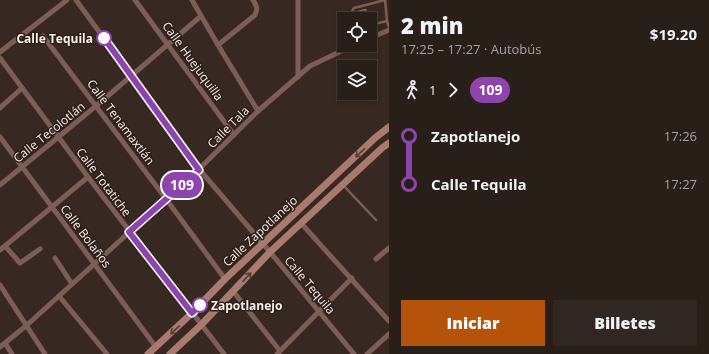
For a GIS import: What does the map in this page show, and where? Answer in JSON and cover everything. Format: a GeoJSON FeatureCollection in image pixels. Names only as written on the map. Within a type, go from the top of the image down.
{"type":"FeatureCollection","features":[{"type":"Feature","properties":{"kind":"street"},"geometry":{"type":"LineString","coordinates":[[0,52],[67,0]]}},
{"type":"Feature","properties":{"kind":"street","name":"Calle Tequila"},"geometry":{"type":"LineString","coordinates":[[76,0],[199,170],[270,252],[354,354]]}},
{"type":"Feature","properties":{"kind":"street","name":"Calle Huejuquilla"},"geometry":{"type":"LineString","coordinates":[[135,0],[234,135]]}},
{"type":"Feature","properties":{"kind":"street"},"geometry":{"type":"LineString","coordinates":[[192,0],[258,111]]}},
{"type":"Feature","properties":{"kind":"street"},"geometry":{"type":"LineString","coordinates":[[218,45],[255,15],[257,10],[256,5],[252,0]]}},
{"type":"Feature","properties":{"kind":"street"},"geometry":{"type":"LineString","coordinates":[[298,0],[298,77]]}},
{"type":"Feature","properties":{"kind":"street","name":"Calle Tecolotlán"},"geometry":{"type":"LineString","coordinates":[[0,185],[96,106],[201,16]]}},
{"type":"Feature","properties":{"kind":"street"},"geometry":{"type":"LineString","coordinates":[[377,35],[389,30]]}},
{"type":"Feature","properties":{"kind":"street","name":"Calle Tenamaxtlán"},"geometry":{"type":"LineString","coordinates":[[43,36],[166,199],[224,279]]}},
{"type":"Feature","properties":{"kind":"street","name":"Calle Tala"},"geometry":{"type":"LineString","coordinates":[[0,347],[27,325],[199,170],[258,111],[318,62],[339,52]]}},
{"type":"Feature","properties":{"kind":"street","name":"Calle Totatiche"},"geometry":{"type":"LineString","coordinates":[[0,58],[129,232],[224,354]]}},
{"type":"Feature","properties":{"kind":"street"},"geometry":{"type":"LineString","coordinates":[[0,108],[22,88]]}},
{"type":"Feature","properties":{"kind":"street","name":"Calle Zapotlanejo"},"geometry":{"type":"LineString","coordinates":[[148,354],[192,313],[224,279],[375,138],[389,127]]}},
{"type":"Feature","properties":{"kind":"street","name":"Calle Bolaños"},"geometry":{"type":"LineString","coordinates":[[0,137],[156,347]]}},
{"type":"Feature","properties":{"kind":"street","name":"Calle Zapotlanejo"},"geometry":{"type":"LineString","coordinates":[[170,354],[201,325],[270,252],[389,143]]}},
{"type":"Feature","properties":{"kind":"street"},"geometry":{"type":"LineString","coordinates":[[0,250],[88,177]]}},
{"type":"Feature","properties":{"kind":"street"},"geometry":{"type":"LineString","coordinates":[[301,224],[352,278],[389,321]]}},
{"type":"Feature","properties":{"kind":"street"},"geometry":{"type":"LineString","coordinates":[[5,246],[20,263],[40,250]]}},
{"type":"Feature","properties":{"kind":"street"},"geometry":{"type":"LineString","coordinates":[[376,259],[389,248]]}},
{"type":"Feature","properties":{"kind":"street"},"geometry":{"type":"LineString","coordinates":[[55,258],[72,284]]}},
{"type":"Feature","properties":{"kind":"street"},"geometry":{"type":"LineString","coordinates":[[233,291],[279,352],[352,278]]}},
{"type":"Feature","properties":{"kind":"street"},"geometry":{"type":"LineString","coordinates":[[0,285],[45,354]]}},
{"type":"Feature","properties":{"kind":"street"},"geometry":{"type":"LineString","coordinates":[[59,296],[107,354]]}},
{"type":"Feature","properties":{"kind":"street"},"geometry":{"type":"LineString","coordinates":[[367,354],[389,334]]}},
{"type":"Feature","properties":{"kind":"street"},"geometry":{"type":"LineString","coordinates":[[5,343],[12,354]]}},
{"type":"Feature","properties":{"kind":"lane"},"geometry":{"type":"LineString","coordinates":[[352,12],[354,8],[385,0],[389,27]]}},
{"type":"Feature","properties":{"kind":"lane"},"geometry":{"type":"LineString","coordinates":[[377,23],[387,21]]}},
{"type":"Feature","properties":{"kind":"lane"},"geometry":{"type":"LineString","coordinates":[[343,184],[376,220]]}},
{"type":"Feature","properties":{"kind":"building"},"geometry":{"type":"Polygon","coordinates":[[[366,9],[367,12],[355,12],[366,9]]]}},
{"type":"Feature","properties":{"kind":"bus line","name":"109"},"geometry":{"type":"LineString","coordinates":[[104,38],[199,170],[129,232],[192,313],[200,305]]}},
{"type":"Feature","properties":{"kind":"place","name":"Calle Tequila"},"geometry":{"type":"Point","coordinates":[104,38]}},
{"type":"Feature","properties":{"kind":"place","name":"Zapotlanejo"},"geometry":{"type":"Point","coordinates":[200,305]}}]}
